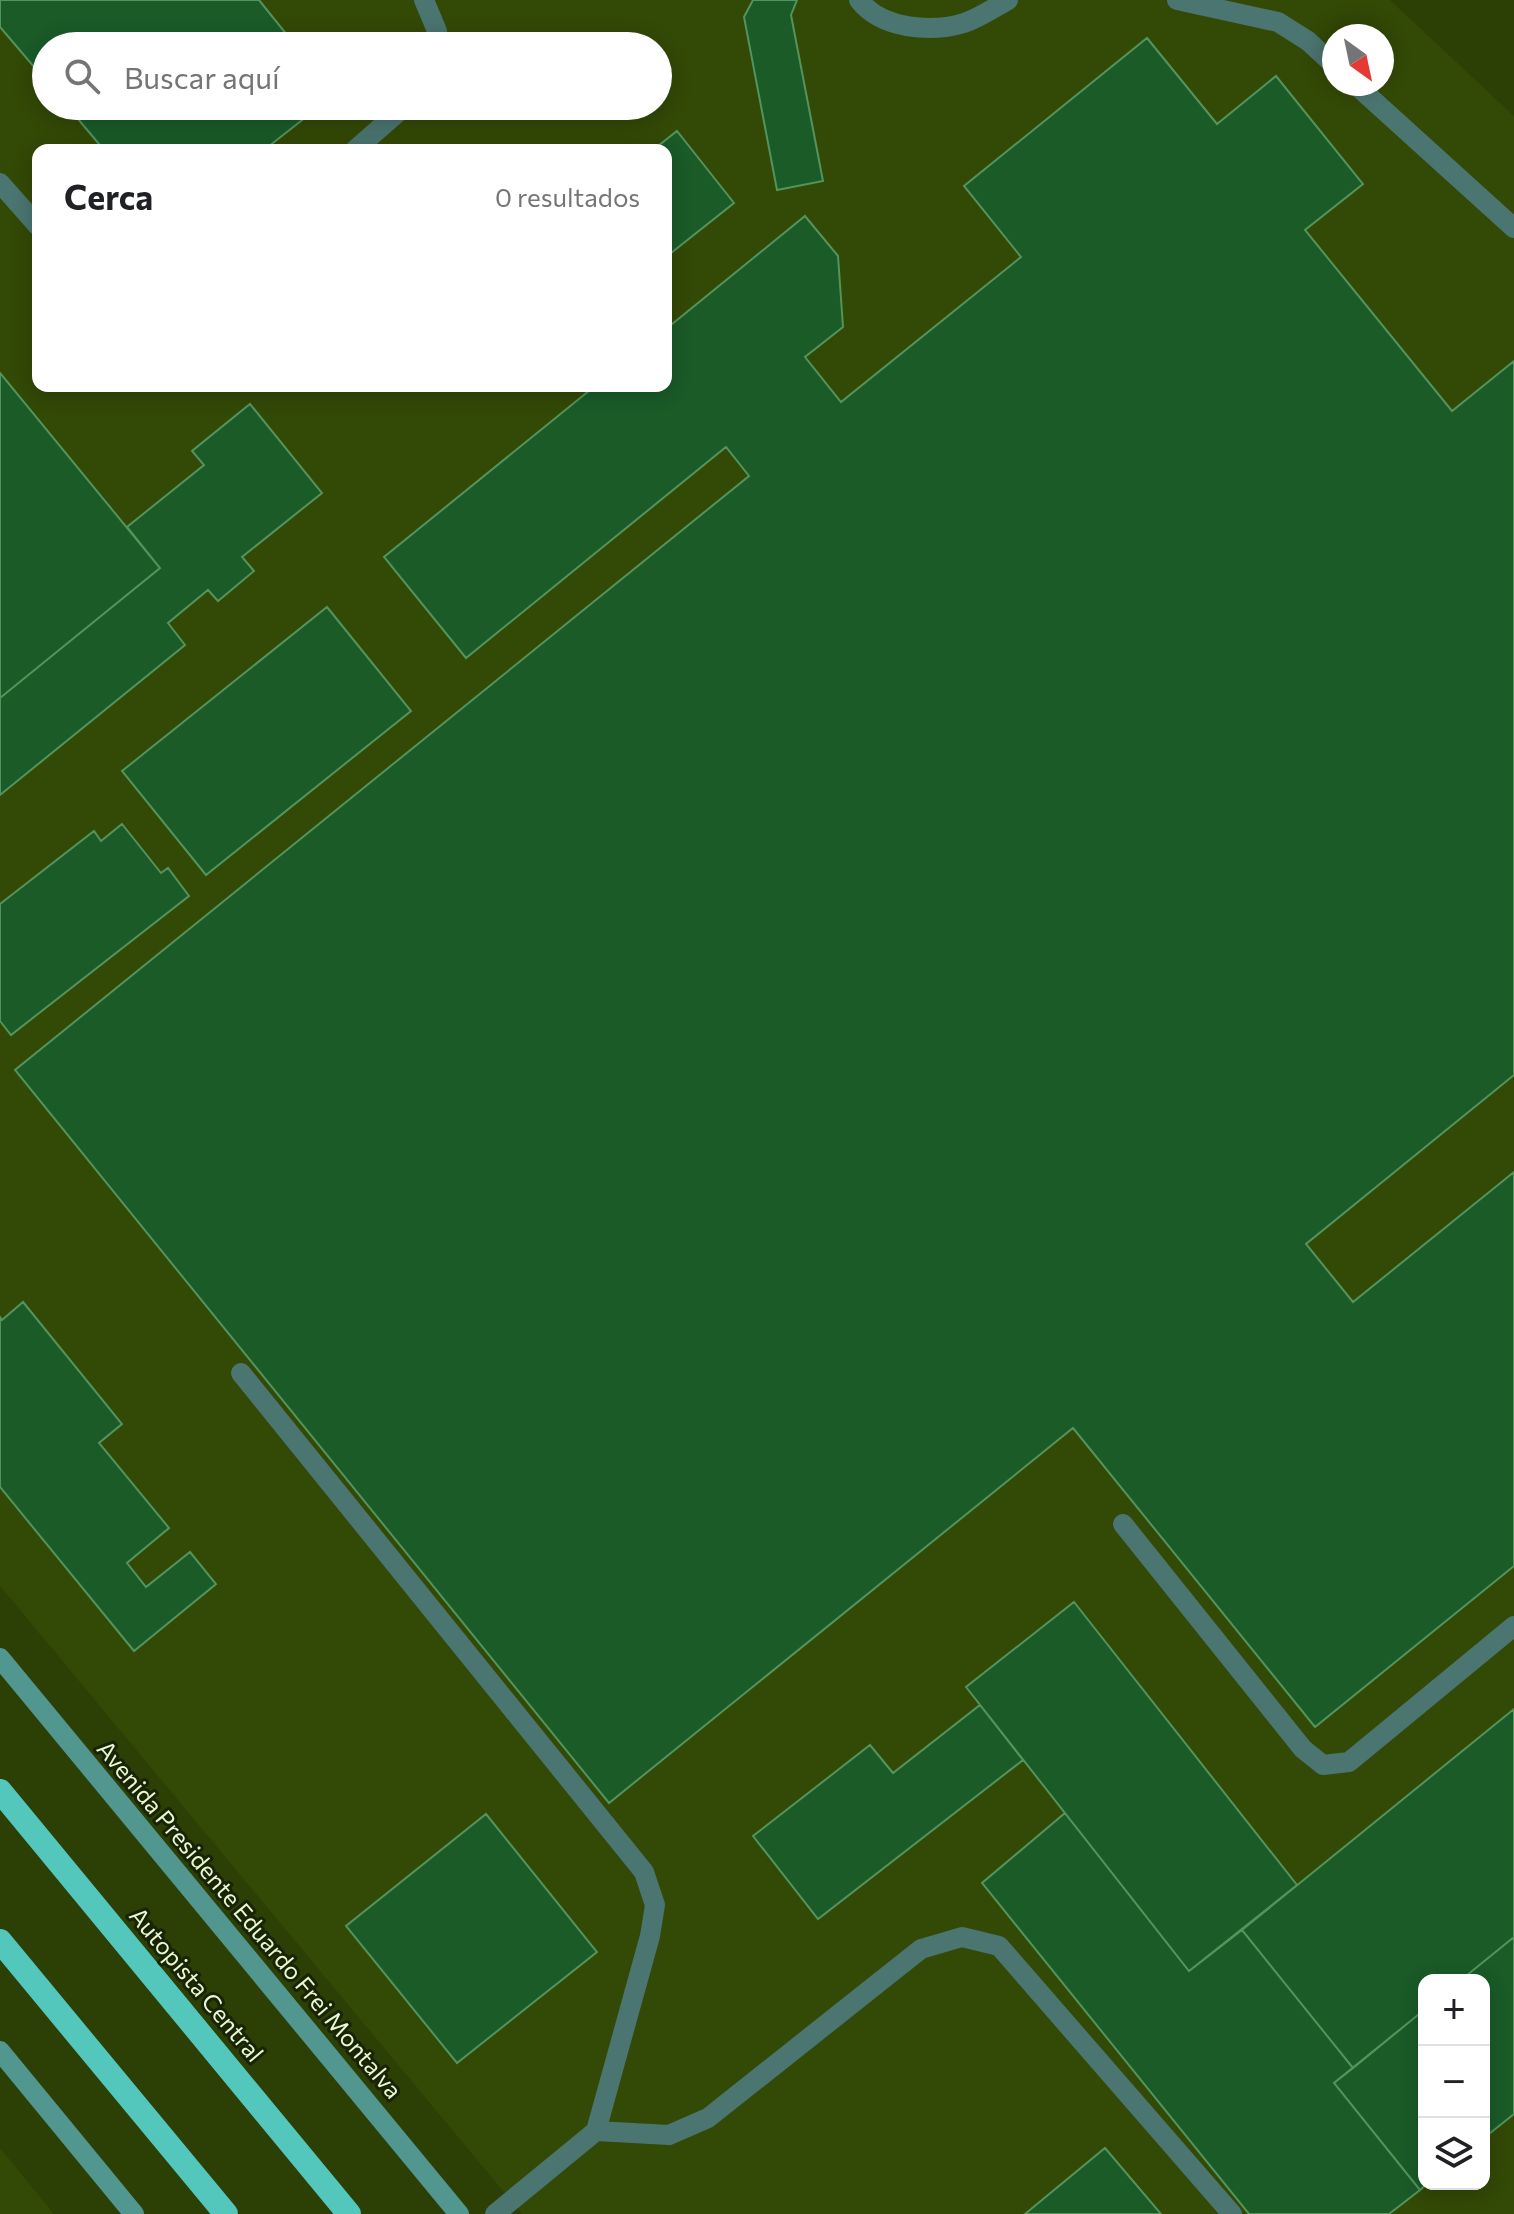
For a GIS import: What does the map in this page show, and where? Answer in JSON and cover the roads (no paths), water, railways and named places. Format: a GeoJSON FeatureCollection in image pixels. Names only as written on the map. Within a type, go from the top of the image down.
{"type":"FeatureCollection","features":[{"type":"Feature","properties":{"kind":"highway"},"geometry":{"type":"LineString","coordinates":[[0,1775],[46,1847]]}},
{"type":"Feature","properties":{"kind":"highway","name":"Autopista Central"},"geometry":{"type":"LineString","coordinates":[[0,1791],[349,2214]]}},
{"type":"Feature","properties":{"kind":"highway"},"geometry":{"type":"LineString","coordinates":[[0,1941],[226,2214]]}},
{"type":"Feature","properties":{"kind":"main road","name":"Avenida Presidente Eduardo Frei Montalva"},"geometry":{"type":"LineString","coordinates":[[0,1658],[459,2214]]}},
{"type":"Feature","properties":{"kind":"main road"},"geometry":{"type":"LineString","coordinates":[[0,2051],[134,2214]]}},
{"type":"Feature","properties":{"kind":"lane"},"geometry":{"type":"LineString","coordinates":[[424,0],[437,32]]}},
{"type":"Feature","properties":{"kind":"lane"},"geometry":{"type":"LineString","coordinates":[[859,0],[865,8],[898,25],[938,29],[965,23],[1008,0]]}},
{"type":"Feature","properties":{"kind":"lane"},"geometry":{"type":"LineString","coordinates":[[1177,0],[1278,22],[1322,54]]}},
{"type":"Feature","properties":{"kind":"lane"},"geometry":{"type":"LineString","coordinates":[[1368,96],[1514,228]]}},
{"type":"Feature","properties":{"kind":"lane"},"geometry":{"type":"LineString","coordinates":[[362,144],[389,120]]}},
{"type":"Feature","properties":{"kind":"lane"},"geometry":{"type":"LineString","coordinates":[[0,183],[32,219]]}},
{"type":"Feature","properties":{"kind":"lane"},"geometry":{"type":"LineString","coordinates":[[241,1373],[644,1872],[655,1905],[650,1936],[596,2131],[495,2214]]}},
{"type":"Feature","properties":{"kind":"lane"},"geometry":{"type":"LineString","coordinates":[[1123,1524],[1303,1749],[1323,1765],[1349,1762],[1514,1626]]}},
{"type":"Feature","properties":{"kind":"lane"},"geometry":{"type":"LineString","coordinates":[[596,2131],[669,2135],[708,2118],[921,1949],[962,1937],[999,1946],[1232,2214]]}}]}
